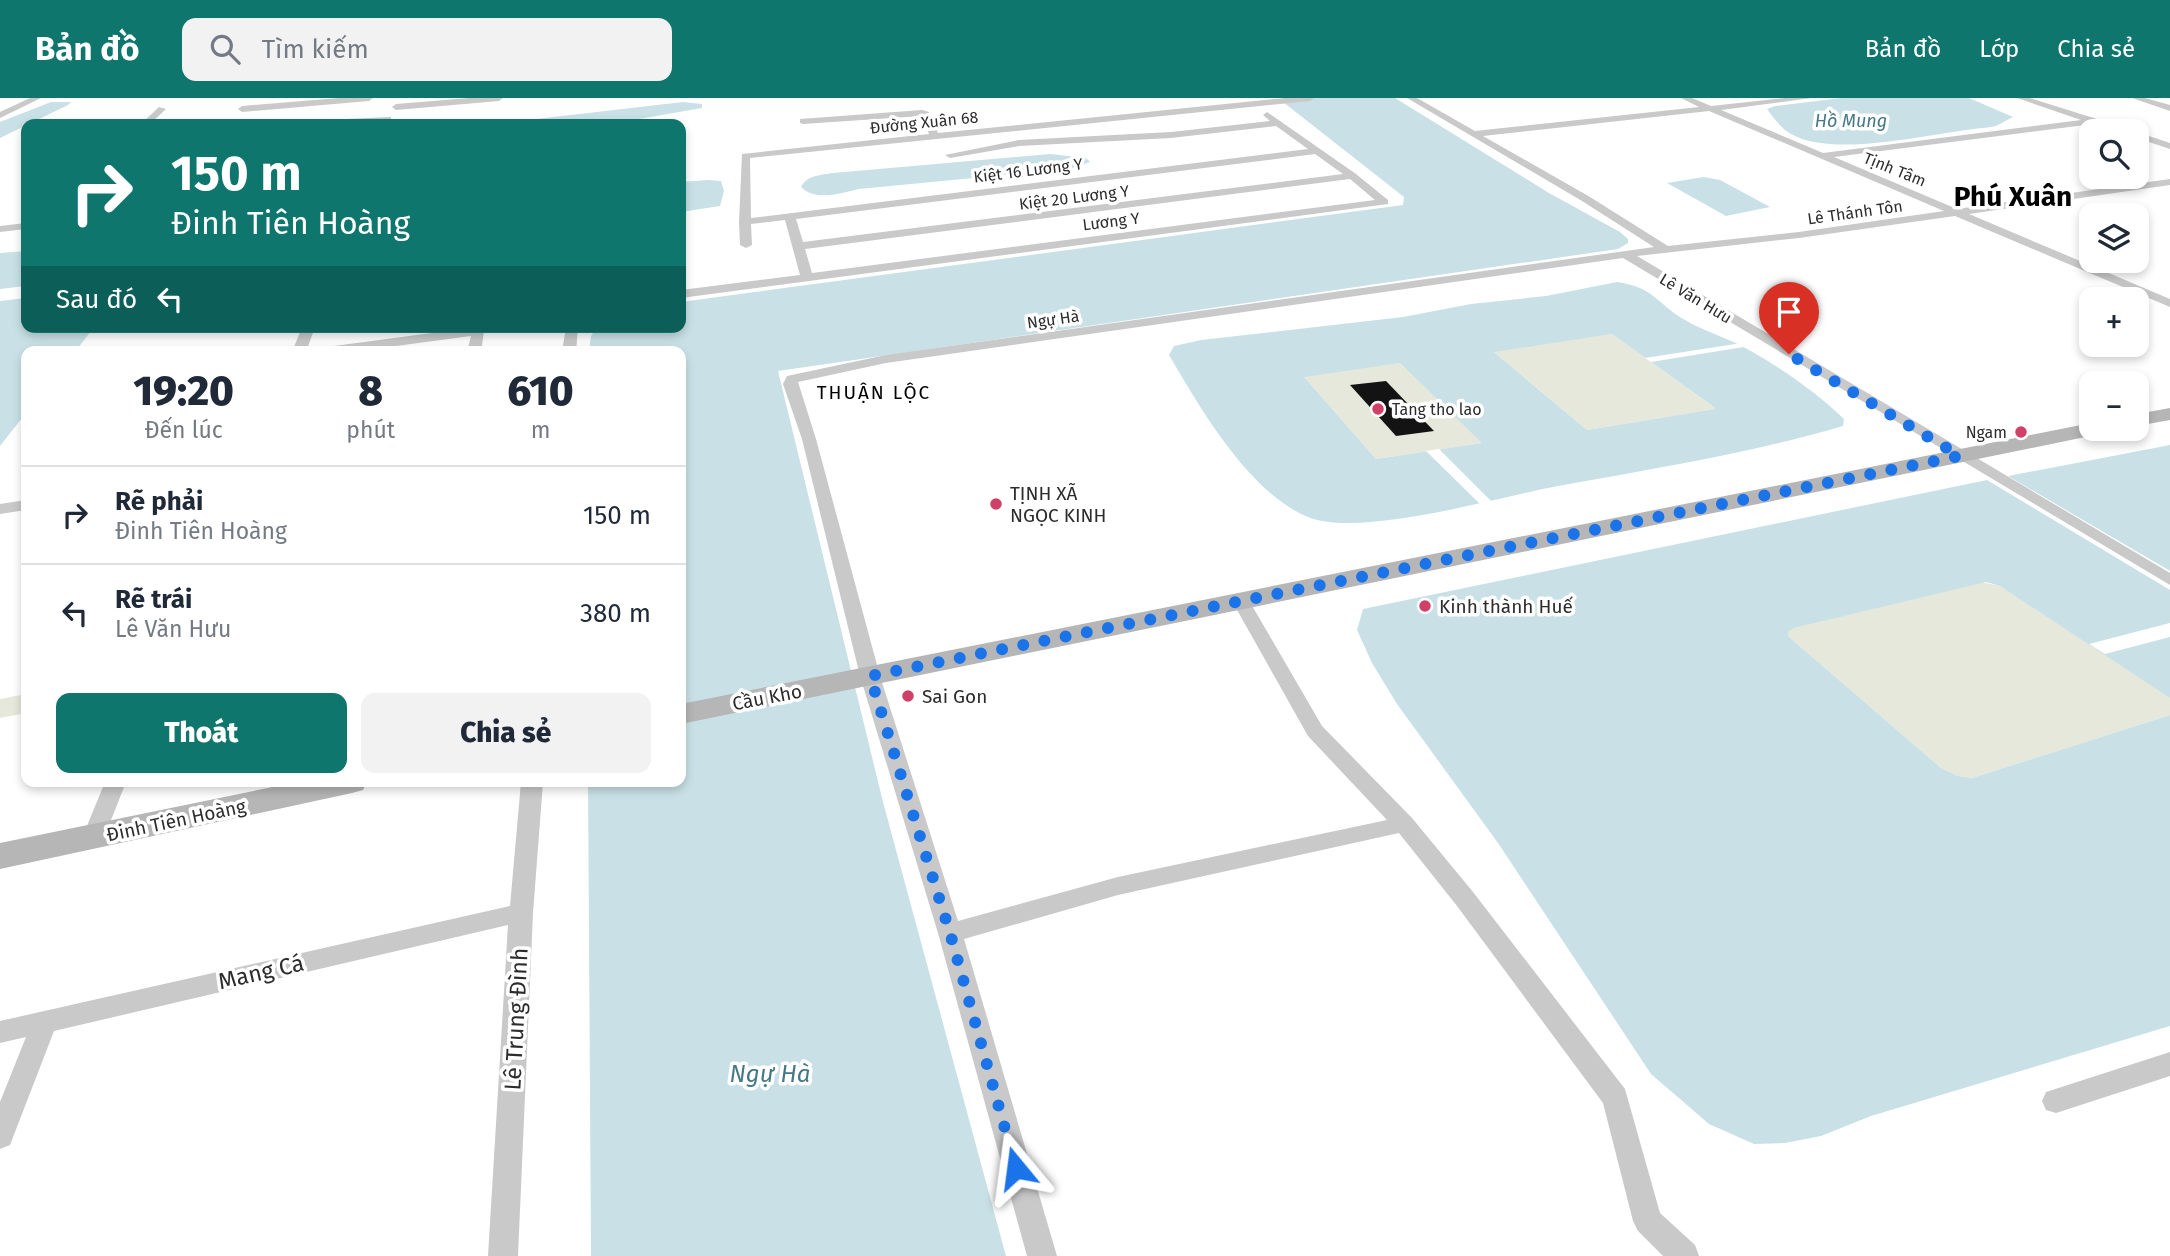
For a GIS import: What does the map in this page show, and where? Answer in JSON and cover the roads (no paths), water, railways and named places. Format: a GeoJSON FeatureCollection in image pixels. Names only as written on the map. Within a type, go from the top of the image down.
{"type":"FeatureCollection","features":[{"type":"Feature","properties":{"kind":"main road"},"geometry":{"type":"LineString","coordinates":[[2149,418],[2170,414]]}},
{"type":"Feature","properties":{"kind":"main road"},"geometry":{"type":"LineString","coordinates":[[862,678],[2079,432]]}},
{"type":"Feature","properties":{"kind":"main road","name":"Cầu Kho"},"geometry":{"type":"LineString","coordinates":[[686,713],[862,678]]}},
{"type":"Feature","properties":{"kind":"main road","name":"Đinh Tiên Hoàng"},"geometry":{"type":"LineString","coordinates":[[0,856],[329,787]]}},
{"type":"Feature","properties":{"kind":"street"},"geometry":{"type":"LineString","coordinates":[[0,115],[37,98]]}},
{"type":"Feature","properties":{"kind":"street"},"geometry":{"type":"LineString","coordinates":[[151,119],[162,109],[150,106],[165,98]]}},
{"type":"Feature","properties":{"kind":"street"},"geometry":{"type":"LineString","coordinates":[[264,98],[242,109],[369,98]]}},
{"type":"Feature","properties":{"kind":"street"},"geometry":{"type":"LineString","coordinates":[[390,119],[399,102],[499,98]]}},
{"type":"Feature","properties":{"kind":"street","name":"Đường Xuân 68"},"geometry":{"type":"LineString","coordinates":[[744,222],[746,156],[1310,98]]}},
{"type":"Feature","properties":{"kind":"street","name":"Lê Văn Hưu"},"geometry":{"type":"LineString","coordinates":[[1411,98],[1586,199],[1668,251]]}},
{"type":"Feature","properties":{"kind":"street","name":"Tịnh Tâm"},"geometry":{"type":"LineString","coordinates":[[1685,98],[2170,303]]}},
{"type":"Feature","properties":{"kind":"street"},"geometry":{"type":"LineString","coordinates":[[1473,134],[1808,98]]}},
{"type":"Feature","properties":{"kind":"street"},"geometry":{"type":"LineString","coordinates":[[2021,98],[2087,119]]}},
{"type":"Feature","properties":{"kind":"street"},"geometry":{"type":"LineString","coordinates":[[2136,98],[2170,108]]}},
{"type":"Feature","properties":{"kind":"street","name":"Lương Y"},"geometry":{"type":"LineString","coordinates":[[686,293],[1384,202],[1254,104]]}},
{"type":"Feature","properties":{"kind":"street"},"geometry":{"type":"LineString","coordinates":[[803,121],[926,114],[935,137]]}},
{"type":"Feature","properties":{"kind":"street"},"geometry":{"type":"LineString","coordinates":[[865,117],[870,128]]}},
{"type":"Feature","properties":{"kind":"street"},"geometry":{"type":"LineString","coordinates":[[950,155],[1019,143],[1171,135],[1276,123]]}},
{"type":"Feature","properties":{"kind":"street"},"geometry":{"type":"LineString","coordinates":[[1821,156],[2079,123]]}},
{"type":"Feature","properties":{"kind":"street"},"geometry":{"type":"LineString","coordinates":[[910,128],[916,139]]}},
{"type":"Feature","properties":{"kind":"street"},"geometry":{"type":"LineString","coordinates":[[2149,139],[2170,146]]}},
{"type":"Feature","properties":{"kind":"street","name":"Kiệt 16 Lương Y"},"geometry":{"type":"LineString","coordinates":[[744,222],[1316,151]]}},
{"type":"Feature","properties":{"kind":"street"},"geometry":{"type":"LineString","coordinates":[[1146,172],[1180,199]]}},
{"type":"Feature","properties":{"kind":"street","name":"Kiệt 20 Lương Y"},"geometry":{"type":"LineString","coordinates":[[799,246],[1352,176]]}},
{"type":"Feature","properties":{"kind":"street","name":"Lê Thánh Tôn"},"geometry":{"type":"LineString","coordinates":[[1668,251],[1960,213],[2170,182]]}},
{"type":"Feature","properties":{"kind":"street"},"geometry":{"type":"LineString","coordinates":[[790,217],[807,277]]}},
{"type":"Feature","properties":{"kind":"street"},"geometry":{"type":"LineString","coordinates":[[744,222],[746,245]]}},
{"type":"Feature","properties":{"kind":"street"},"geometry":{"type":"LineString","coordinates":[[0,229],[21,227]]}},
{"type":"Feature","properties":{"kind":"street","name":"Lê Văn Hưu"},"geometry":{"type":"LineString","coordinates":[[1625,254],[1668,251]]}},
{"type":"Feature","properties":{"kind":"street","name":"Lê Văn Hưu"},"geometry":{"type":"LineString","coordinates":[[1625,254],[2170,580]]}},
{"type":"Feature","properties":{"kind":"street","name":"Ngự Hà"},"geometry":{"type":"LineString","coordinates":[[862,678],[809,439],[790,384],[792,379],[886,359],[1625,254]]}},
{"type":"Feature","properties":{"kind":"street"},"geometry":{"type":"LineString","coordinates":[[1581,273],[1641,265]]}},
{"type":"Feature","properties":{"kind":"street"},"geometry":{"type":"LineString","coordinates":[[364,346],[463,333]]}},
{"type":"Feature","properties":{"kind":"street"},"geometry":{"type":"LineString","coordinates":[[0,509],[21,507]]}},
{"type":"Feature","properties":{"kind":"street"},"geometry":{"type":"LineString","coordinates":[[1241,601],[1315,731],[1404,824],[1465,899],[1615,1098],[1648,1221],[1684,1256]]}},
{"type":"Feature","properties":{"kind":"street"},"geometry":{"type":"LineString","coordinates":[[862,678],[950,933],[1042,1256]]}},
{"type":"Feature","properties":{"kind":"street"},"geometry":{"type":"LineString","coordinates":[[93,838],[114,787]]}},
{"type":"Feature","properties":{"kind":"street","name":"Lê Trung Đình"},"geometry":{"type":"LineString","coordinates":[[503,1256],[532,787]]}},
{"type":"Feature","properties":{"kind":"street"},"geometry":{"type":"LineString","coordinates":[[950,933],[1118,886],[1404,824]]}},
{"type":"Feature","properties":{"kind":"street","name":"Mang Cá"},"geometry":{"type":"LineString","coordinates":[[0,1032],[522,913]]}},
{"type":"Feature","properties":{"kind":"street"},"geometry":{"type":"LineString","coordinates":[[0,1136],[45,1022]]}},
{"type":"Feature","properties":{"kind":"street"},"geometry":{"type":"LineString","coordinates":[[2056,1101],[2170,1064]]}},
{"type":"Feature","properties":{"kind":"water","name":"Ngự Hà"},"geometry":{"type":"Polygon","coordinates":[[[1289,98],[1395,98],[1549,193],[1620,232],[1628,239],[1628,243],[1618,249],[778,371],[883,802],[1006,1256],[591,1256],[588,787],[686,787],[686,346],[590,346],[591,336],[593,333],[686,333],[686,301],[1403,205],[1404,197],[1283,102],[1289,98]]]}},
{"type":"Feature","properties":{"kind":"water","name":"Hồ Mung"},"geometry":{"type":"Polygon","coordinates":[[[1841,98],[1969,98],[2013,117],[1996,126],[1909,139],[1826,144],[1803,139],[1785,130],[1767,109],[1841,98]]]}},
{"type":"Feature","properties":{"kind":"water"},"geometry":{"type":"Polygon","coordinates":[[[51,102],[71,102],[39,119],[21,119],[21,128],[0,138],[0,122],[51,102]]]}},
{"type":"Feature","properties":{"kind":"water"},"geometry":{"type":"Polygon","coordinates":[[[683,102],[702,104],[702,108],[639,119],[537,119],[683,102]]]}},
{"type":"Feature","properties":{"kind":"water"},"geometry":{"type":"Polygon","coordinates":[[[1050,154],[1086,158],[1090,162],[1069,169],[859,189],[829,195],[807,192],[801,187],[811,178],[833,173],[1050,154]]]}},
{"type":"Feature","properties":{"kind":"water"},"geometry":{"type":"Polygon","coordinates":[[[1704,177],[1720,180],[1770,207],[1726,216],[1667,183],[1704,177]]]}},
{"type":"Feature","properties":{"kind":"water"},"geometry":{"type":"Polygon","coordinates":[[[721,181],[724,191],[720,206],[686,211],[686,182],[721,181]]]}},
{"type":"Feature","properties":{"kind":"water"},"geometry":{"type":"Polygon","coordinates":[[[21,251],[21,287],[0,289],[0,253],[21,251]]]}},
{"type":"Feature","properties":{"kind":"water"},"geometry":{"type":"Polygon","coordinates":[[[1617,282],[1639,288],[1685,320],[1741,346],[1787,373],[1844,419],[1843,426],[1735,453],[1553,487],[1428,514],[1360,523],[1331,522],[1308,517],[1286,505],[1246,469],[1211,423],[1169,355],[1174,346],[1201,340],[1403,317],[1471,304],[1546,296],[1617,282]],[[1612,334],[1494,352],[1587,430],[1715,409],[1715,408],[1612,334]],[[1400,363],[1304,377],[1376,459],[1482,443],[1400,363]]]}},
{"type":"Feature","properties":{"kind":"water"},"geometry":{"type":"Polygon","coordinates":[[[21,299],[21,333],[89,333],[80,346],[21,346],[21,419],[0,446],[0,301],[21,299]]]}},
{"type":"Feature","properties":{"kind":"water"},"geometry":{"type":"Polygon","coordinates":[[[2170,445],[2170,571],[2008,476],[2170,445]]]}},
{"type":"Feature","properties":{"kind":"water"},"geometry":{"type":"Polygon","coordinates":[[[1987,480],[2170,590],[2170,698],[2000,586],[1986,582],[1794,628],[1789,631],[1788,636],[1941,768],[1958,776],[1972,778],[2170,715],[2170,1026],[1871,1116],[1821,1136],[1785,1143],[1754,1144],[1709,1124],[1651,1074],[1498,843],[1397,704],[1372,663],[1357,630],[1363,609],[1987,480]]]}},
{"type":"Feature","properties":{"kind":"place","name":"Tang tho lao"},"geometry":{"type":"Point","coordinates":[1378,409]}},
{"type":"Feature","properties":{"kind":"place","name":"Ngam"},"geometry":{"type":"Point","coordinates":[2021,432]}},
{"type":"Feature","properties":{"kind":"place","name":"TỊNH XÃ NGỌC KINH"},"geometry":{"type":"Point","coordinates":[996,504]}},
{"type":"Feature","properties":{"kind":"place","name":"Kinh thành Huế"},"geometry":{"type":"Point","coordinates":[1425,606]}},
{"type":"Feature","properties":{"kind":"place","name":"Sai Gon"},"geometry":{"type":"Point","coordinates":[908,696]}},
{"type":"Feature","properties":{"kind":"district","name":"Phú Xuân"},"geometry":{"type":"Point","coordinates":[2013,196]}},
{"type":"Feature","properties":{"kind":"district","name":"THUẬN LỘC"},"geometry":{"type":"Point","coordinates":[874,392]}}]}
